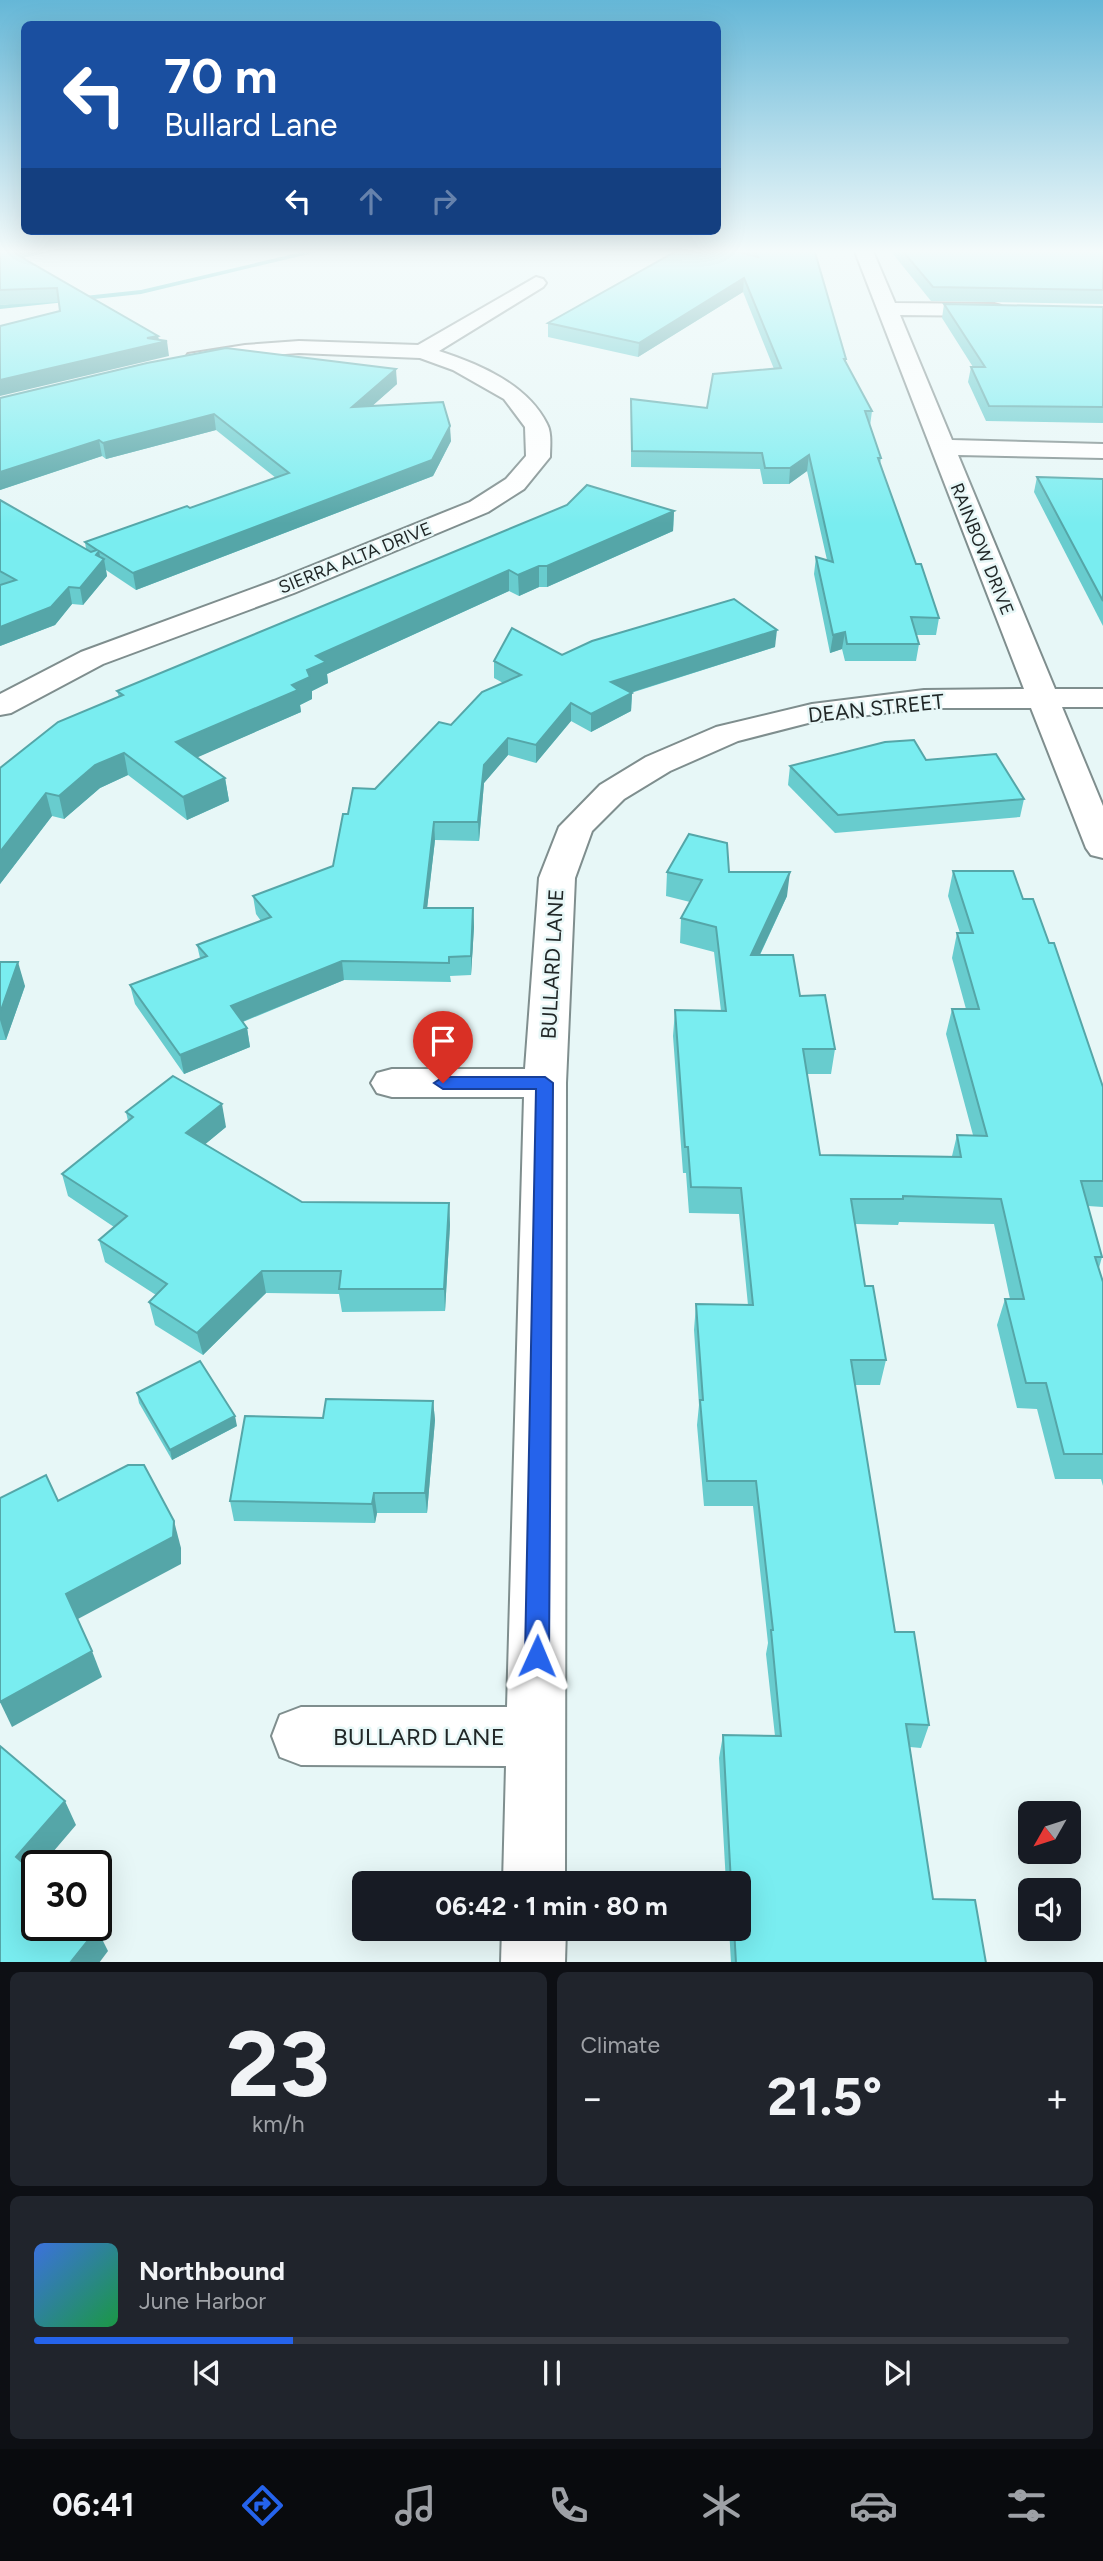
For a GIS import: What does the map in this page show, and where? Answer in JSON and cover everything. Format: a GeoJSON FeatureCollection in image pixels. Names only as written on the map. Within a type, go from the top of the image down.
{"type":"FeatureCollection","features":[{"type":"Feature","properties":{"kind":"street"},"geometry":{"type":"LineString","coordinates":[[422,352],[441,341]]}},
{"type":"Feature","properties":{"kind":"street","name":"RAINBOW DRIVE"},"geometry":{"type":"LineString","coordinates":[[900,341],[1103,848]]}},
{"type":"Feature","properties":{"kind":"street","name":"SIERRA ALTA DRIVE"},"geometry":{"type":"LineString","coordinates":[[0,706],[92,659],[284,587],[479,507],[515,484],[538,457],[537,426],[512,394],[461,365],[422,352],[299,347],[245,351],[175,363]]}},
{"type":"Feature","properties":{"kind":"street"},"geometry":{"type":"LineString","coordinates":[[941,447],[1103,451]]}},
{"type":"Feature","properties":{"kind":"street","name":"DEAN STREET"},"geometry":{"type":"LineString","coordinates":[[658,764],[727,734],[812,713],[924,699],[1103,698]]}},
{"type":"Feature","properties":{"kind":"street","name":"BULLARD LANE"},"geometry":{"type":"LineString","coordinates":[[534,1871],[545,1083],[556,878],[576,827],[612,792],[658,764]]}},
{"type":"Feature","properties":{"kind":"street"},"geometry":{"type":"LineString","coordinates":[[392,1083],[545,1083]]}},
{"type":"Feature","properties":{"kind":"street","name":"BULLARD LANE"},"geometry":{"type":"LineString","coordinates":[[301,1735],[536,1737]]}},
{"type":"Feature","properties":{"kind":"street"},"geometry":{"type":"LineString","coordinates":[[533,1962],[534,1941]]}},
{"type":"Feature","properties":{"kind":"building"},"geometry":{"type":"Polygon","coordinates":[[[0,341],[167,341],[0,380],[0,341]]]}},
{"type":"Feature","properties":{"kind":"building"},"geometry":{"type":"Polygon","coordinates":[[[770,341],[841,341],[844,359],[872,411],[865,411],[881,458],[878,458],[916,564],[921,564],[939,618],[911,617],[919,644],[847,644],[845,632],[833,635],[816,557],[833,562],[809,455],[790,468],[765,468],[762,453],[632,451],[631,399],[707,408],[713,374],[781,368],[770,341]]]}},
{"type":"Feature","properties":{"kind":"building"},"geometry":{"type":"Polygon","coordinates":[[[968,341],[1103,341],[1103,407],[989,406],[971,367],[985,367],[968,341]]]}},
{"type":"Feature","properties":{"kind":"building"},"geometry":{"type":"Polygon","coordinates":[[[226,348],[396,369],[352,407],[443,402],[450,426],[432,460],[133,573],[99,551],[96,555],[104,559],[80,588],[69,587],[51,607],[0,627],[0,585],[16,580],[0,571],[0,500],[91,552],[97,550],[85,542],[289,473],[214,414],[103,443],[99,440],[0,472],[0,398],[147,363],[226,348]]]}},
{"type":"Feature","properties":{"kind":"building"},"geometry":{"type":"Polygon","coordinates":[[[1037,477],[1103,479],[1103,601],[1037,477]]]}},
{"type":"Feature","properties":{"kind":"building"},"geometry":{"type":"Polygon","coordinates":[[[587,485],[674,511],[547,566],[539,566],[518,575],[509,570],[316,656],[326,662],[307,670],[310,677],[292,685],[298,690],[176,742],[225,778],[183,797],[124,753],[95,765],[59,796],[46,793],[0,852],[0,768],[58,722],[123,695],[117,691],[567,505],[587,485]]]}},
{"type":"Feature","properties":{"kind":"building"},"geometry":{"type":"Polygon","coordinates":[[[734,599],[777,630],[611,682],[632,693],[591,714],[571,703],[536,745],[508,738],[484,765],[478,822],[434,822],[424,908],[473,908],[471,956],[449,957],[449,963],[342,961],[231,1006],[247,1028],[180,1055],[130,985],[207,956],[197,945],[271,917],[253,896],[333,866],[343,814],[348,814],[353,788],[375,789],[439,722],[451,725],[482,692],[521,675],[494,661],[512,628],[562,655],[592,641],[734,599]]]}},
{"type":"Feature","properties":{"kind":"building"},"geometry":{"type":"Polygon","coordinates":[[[914,740],[926,760],[996,754],[1024,799],[838,815],[790,766],[885,742],[914,740]]]}},
{"type":"Feature","properties":{"kind":"building"},"geometry":{"type":"Polygon","coordinates":[[[689,834],[727,843],[729,872],[790,872],[751,955],[793,955],[800,996],[825,995],[835,1049],[803,1049],[820,1155],[961,1157],[957,1135],[987,1136],[952,1009],[979,1009],[957,933],[973,933],[953,871],[1013,871],[1023,899],[1033,899],[1049,943],[1054,943],[1103,1087],[1103,1181],[1081,1181],[1102,1257],[1095,1257],[1103,1282],[1103,1454],[1064,1454],[1046,1383],[1026,1383],[1005,1299],[1024,1299],[1001,1199],[903,1196],[903,1199],[851,1199],[865,1286],[873,1286],[886,1360],[851,1360],[895,1632],[914,1632],[929,1725],[906,1724],[933,1899],[975,1900],[986,1962],[736,1962],[735,1941],[751,1941],[751,1871],[730,1871],[723,1735],[781,1736],[773,1630],[756,1481],[707,1481],[696,1304],[753,1305],[741,1188],[691,1187],[688,1147],[685,1147],[675,1010],[726,1011],[716,927],[681,918],[702,880],[667,872],[689,834]]]}},
{"type":"Feature","properties":{"kind":"building"},"geometry":{"type":"Polygon","coordinates":[[[0,962],[18,962],[0,1013],[0,962]]]}},
{"type":"Feature","properties":{"kind":"building"},"geometry":{"type":"Polygon","coordinates":[[[173,1076],[222,1104],[186,1133],[302,1202],[449,1203],[444,1289],[339,1289],[341,1271],[262,1271],[197,1333],[149,1302],[167,1284],[99,1240],[127,1216],[62,1174],[133,1117],[126,1112],[173,1076]]]}},
{"type":"Feature","properties":{"kind":"building"},"geometry":{"type":"Polygon","coordinates":[[[200,1361],[235,1416],[170,1450],[137,1393],[200,1361]]]}},
{"type":"Feature","properties":{"kind":"building"},"geometry":{"type":"Polygon","coordinates":[[[326,1399],[433,1401],[425,1493],[374,1493],[372,1504],[230,1501],[245,1416],[323,1418],[326,1399]]]}},
{"type":"Feature","properties":{"kind":"building"},"geometry":{"type":"Polygon","coordinates":[[[128,1465],[144,1465],[174,1521],[173,1537],[66,1594],[92,1651],[0,1702],[0,1498],[46,1475],[58,1501],[128,1465]]]}},
{"type":"Feature","properties":{"kind":"building"},"geometry":{"type":"Polygon","coordinates":[[[0,1746],[65,1801],[16,1857],[21,1861],[21,1941],[87,1941],[71,1962],[0,1962],[0,1746]]]}},
{"type":"Feature","properties":{"kind":"route"},"geometry":{"type":"LineString","coordinates":[[443,1083],[545,1083],[537,1656]]}}]}
